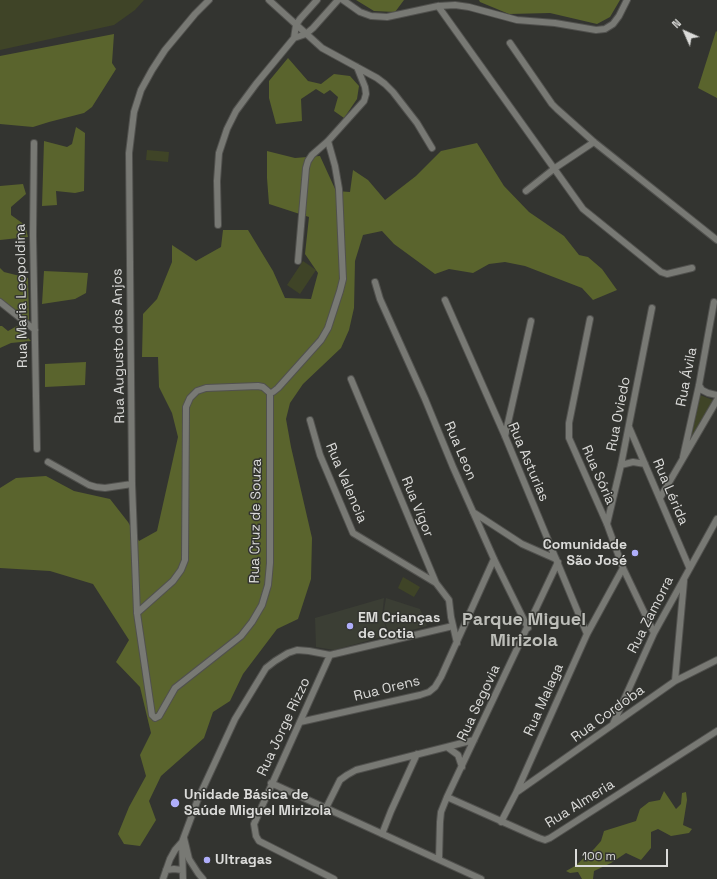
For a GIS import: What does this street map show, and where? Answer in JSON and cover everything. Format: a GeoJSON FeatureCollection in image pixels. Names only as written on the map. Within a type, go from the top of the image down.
{"type":"FeatureCollection","features":[{"type":"Feature","properties":{"kind":"street","name":"Rua Augusto dos Anjos"},"geometry":{"type":"LineString","coordinates":[[152,715],[137,614],[132,484],[129,153],[134,112],[141,90],[165,50],[209,0]]}},
{"type":"Feature","properties":{"kind":"street"},"geometry":{"type":"LineString","coordinates":[[269,0],[329,53],[377,78],[393,92],[417,123],[432,148]]}},
{"type":"Feature","properties":{"kind":"street"},"geometry":{"type":"LineString","coordinates":[[218,225],[217,181],[219,153],[227,129],[236,112],[248,95],[294,38],[296,25],[317,0]]}},
{"type":"Feature","properties":{"kind":"street"},"geometry":{"type":"LineString","coordinates":[[294,38],[306,34],[320,21],[338,0]]}},
{"type":"Feature","properties":{"kind":"street"},"geometry":{"type":"LineString","coordinates":[[343,0],[360,12],[372,16],[387,17],[438,6],[455,5],[469,7],[516,20],[555,23],[596,30],[605,29],[613,24],[627,0]]}},
{"type":"Feature","properties":{"kind":"street"},"geometry":{"type":"LineString","coordinates":[[438,6],[583,209],[661,272],[667,274],[692,268]]}},
{"type":"Feature","properties":{"kind":"street"},"geometry":{"type":"LineString","coordinates":[[510,43],[552,104],[594,142],[717,240]]}},
{"type":"Feature","properties":{"kind":"street"},"geometry":{"type":"LineString","coordinates":[[298,260],[306,168],[308,161],[364,101],[366,94],[365,87],[357,67]]}},
{"type":"Feature","properties":{"kind":"street"},"geometry":{"type":"LineString","coordinates":[[137,614],[173,581],[181,570],[185,560],[186,407],[190,398],[197,391],[206,388],[258,386],[263,387],[270,393],[273,392],[321,340],[328,328],[340,291],[342,279],[339,189],[328,140]]}},
{"type":"Feature","properties":{"kind":"street"},"geometry":{"type":"LineString","coordinates":[[526,191],[555,168],[594,142]]}},
{"type":"Feature","properties":{"kind":"street","name":"Rua Maria Leopoldina"},"geometry":{"type":"LineString","coordinates":[[34,143],[33,236],[37,449]]}},
{"type":"Feature","properties":{"kind":"street","name":"Rua Leon"},"geometry":{"type":"LineString","coordinates":[[375,282],[380,299],[425,399],[494,560],[528,628]]}},
{"type":"Feature","properties":{"kind":"street","name":"Rua Asturias"},"geometry":{"type":"LineString","coordinates":[[445,300],[505,436],[587,634]]}},
{"type":"Feature","properties":{"kind":"street"},"geometry":{"type":"LineString","coordinates":[[0,302],[35,330]]}},
{"type":"Feature","properties":{"kind":"street","name":"Rua Ávila"},"geometry":{"type":"LineString","coordinates":[[684,457],[714,302]]}},
{"type":"Feature","properties":{"kind":"street","name":"Rua Oviedo"},"geometry":{"type":"LineString","coordinates":[[607,524],[621,466],[652,308]]}},
{"type":"Feature","properties":{"kind":"street","name":"Rua Sória"},"geometry":{"type":"LineString","coordinates":[[590,319],[569,423],[569,438],[607,524],[623,568],[654,633]]}},
{"type":"Feature","properties":{"kind":"street"},"geometry":{"type":"LineString","coordinates":[[505,436],[531,321]]}},
{"type":"Feature","properties":{"kind":"street","name":"Rua Vigor"},"geometry":{"type":"LineString","coordinates":[[351,379],[436,583],[449,600],[457,643]]}},
{"type":"Feature","properties":{"kind":"street"},"geometry":{"type":"LineString","coordinates":[[699,385],[702,390],[717,395]]}},
{"type":"Feature","properties":{"kind":"street","name":"Rua Cruz de Souza"},"geometry":{"type":"LineString","coordinates":[[152,715],[155,718],[159,716],[171,693],[180,682],[241,636],[252,622],[262,605],[268,585],[270,563],[270,393]]}},
{"type":"Feature","properties":{"kind":"street"},"geometry":{"type":"LineString","coordinates":[[660,498],[717,400]]}},
{"type":"Feature","properties":{"kind":"street","name":"Rua Valencia"},"geometry":{"type":"LineString","coordinates":[[310,420],[320,455],[353,533],[436,583]]}},
{"type":"Feature","properties":{"kind":"street","name":"Rua Lérida"},"geometry":{"type":"LineString","coordinates":[[629,427],[689,567]]}},
{"type":"Feature","properties":{"kind":"street"},"geometry":{"type":"LineString","coordinates":[[48,462],[89,485],[96,487],[105,488],[132,484]]}},
{"type":"Feature","properties":{"kind":"street"},"geometry":{"type":"LineString","coordinates":[[621,466],[633,462],[645,464]]}},
{"type":"Feature","properties":{"kind":"street"},"geometry":{"type":"LineString","coordinates":[[473,512],[522,544],[557,560]]}},
{"type":"Feature","properties":{"kind":"street","name":"Rua Zamorra"},"geometry":{"type":"LineString","coordinates":[[612,725],[654,633],[689,567],[717,519]]}},
{"type":"Feature","properties":{"kind":"street","name":"Rua Orens"},"geometry":{"type":"LineString","coordinates":[[300,722],[420,696],[429,692],[435,687],[457,643],[494,560]]}},
{"type":"Feature","properties":{"kind":"street","name":"Rua Segovia"},"geometry":{"type":"LineString","coordinates":[[438,859],[440,822],[446,798],[528,628],[557,560]]}},
{"type":"Feature","properties":{"kind":"street","name":"Rua Malaga"},"geometry":{"type":"LineString","coordinates":[[501,822],[516,793],[587,634],[623,568]]}},
{"type":"Feature","properties":{"kind":"street"},"geometry":{"type":"LineString","coordinates":[[675,680],[684,577]]}},
{"type":"Feature","properties":{"kind":"street"},"geometry":{"type":"LineString","coordinates":[[163,879],[175,850],[183,839],[198,799],[235,719],[266,668],[275,660],[288,653],[298,650],[330,655],[453,626]]}},
{"type":"Feature","properties":{"kind":"street","name":"Rua Jorge Rizzo"},"geometry":{"type":"LineString","coordinates":[[330,655],[254,824],[256,836],[259,841],[334,879]]}},
{"type":"Feature","properties":{"kind":"street","name":"Rua Cordoba"},"geometry":{"type":"LineString","coordinates":[[516,793],[675,680],[717,660]]}},
{"type":"Feature","properties":{"kind":"street","name":"Rua Almeria"},"geometry":{"type":"LineString","coordinates":[[446,798],[545,840],[717,731]]}},
{"type":"Feature","properties":{"kind":"street"},"geometry":{"type":"LineString","coordinates":[[326,808],[340,780],[356,770],[474,740]]}},
{"type":"Feature","properties":{"kind":"street"},"geometry":{"type":"LineString","coordinates":[[447,747],[458,755],[462,767]]}},
{"type":"Feature","properties":{"kind":"street"},"geometry":{"type":"LineString","coordinates":[[382,834],[417,754]]}},
{"type":"Feature","properties":{"kind":"street"},"geometry":{"type":"LineString","coordinates":[[272,783],[480,879]]}},
{"type":"Feature","properties":{"kind":"street"},"geometry":{"type":"LineString","coordinates":[[183,839],[183,879]]}},
{"type":"Feature","properties":{"kind":"street"},"geometry":{"type":"LineString","coordinates":[[183,839],[193,867],[203,879]]}},
{"type":"Feature","properties":{"kind":"street"},"geometry":{"type":"LineString","coordinates":[[166,870],[182,870]]}},
{"type":"Feature","properties":{"kind":"shaded area","name":"EM Crianças de Cotia"},"geometry":{"type":"Polygon","coordinates":[[[384,598],[382,617],[389,635],[334,650],[316,647],[315,618],[384,598]]]}},
{"type":"Feature","properties":{"kind":"shaded area"},"geometry":{"type":"Polygon","coordinates":[[[386,598],[420,609],[427,626],[390,636],[383,617],[386,598]]]}},
{"type":"Feature","properties":{"kind":"green space"},"geometry":{"type":"Polygon","coordinates":[[[0,0],[144,0],[135,10],[114,25],[0,50],[0,0]]]}},
{"type":"Feature","properties":{"kind":"green space"},"geometry":{"type":"Polygon","coordinates":[[[356,0],[404,0],[395,12],[374,11],[356,0]]]}},
{"type":"Feature","properties":{"kind":"green space"},"geometry":{"type":"Polygon","coordinates":[[[479,0],[620,0],[610,17],[597,24],[550,13],[509,14],[480,2],[479,0]]]}},
{"type":"Feature","properties":{"kind":"green space"},"geometry":{"type":"Polygon","coordinates":[[[716,31],[717,32],[717,98],[698,88],[716,31]]]}},
{"type":"Feature","properties":{"kind":"green space"},"geometry":{"type":"Polygon","coordinates":[[[114,34],[112,63],[116,69],[92,107],[84,113],[33,127],[0,124],[0,56],[114,34]]]}},
{"type":"Feature","properties":{"kind":"green space"},"geometry":{"type":"Polygon","coordinates":[[[288,58],[308,81],[321,84],[334,74],[350,76],[359,86],[357,99],[344,118],[334,111],[338,97],[330,90],[324,94],[316,89],[301,99],[302,121],[276,124],[269,98],[269,81],[288,58]]]}},
{"type":"Feature","properties":{"kind":"green space"},"geometry":{"type":"Polygon","coordinates":[[[76,127],[85,133],[84,191],[75,193],[56,191],[57,205],[42,206],[44,141],[67,147],[72,144],[76,127]]]}},
{"type":"Feature","properties":{"kind":"green space"},"geometry":{"type":"Polygon","coordinates":[[[477,143],[504,186],[529,212],[564,236],[579,255],[588,257],[602,269],[617,290],[593,300],[582,288],[525,266],[505,262],[489,264],[473,273],[449,269],[435,274],[394,244],[382,231],[363,235],[355,261],[354,308],[349,330],[341,348],[303,384],[290,403],[286,419],[312,538],[311,579],[298,619],[277,629],[243,674],[230,701],[213,712],[204,738],[161,776],[149,801],[156,820],[140,846],[124,844],[118,834],[129,807],[146,776],[140,755],[151,733],[140,687],[116,662],[129,640],[93,584],[50,571],[0,568],[0,488],[16,478],[46,476],[74,491],[110,499],[128,522],[139,541],[157,531],[178,437],[172,413],[159,387],[158,357],[142,357],[143,314],[157,299],[172,262],[172,245],[196,261],[221,247],[223,230],[248,230],[273,271],[285,298],[311,299],[318,273],[305,254],[309,217],[269,204],[267,151],[295,158],[320,156],[336,191],[350,192],[353,170],[368,180],[385,200],[416,176],[441,151],[477,143]]]}},
{"type":"Feature","properties":{"kind":"green space"},"geometry":{"type":"Polygon","coordinates":[[[147,150],[169,152],[168,162],[146,160],[147,150]]]}},
{"type":"Feature","properties":{"kind":"green space"},"geometry":{"type":"Polygon","coordinates":[[[23,184],[26,194],[11,207],[11,215],[25,225],[28,237],[0,240],[0,186],[23,184]]]}},
{"type":"Feature","properties":{"kind":"green space"},"geometry":{"type":"Polygon","coordinates":[[[303,261],[316,270],[300,294],[287,285],[303,261]]]}},
{"type":"Feature","properties":{"kind":"green space"},"geometry":{"type":"Polygon","coordinates":[[[0,268],[4,272],[28,278],[29,320],[0,298],[0,268]]]}},
{"type":"Feature","properties":{"kind":"green space"},"geometry":{"type":"Polygon","coordinates":[[[44,271],[88,273],[86,293],[75,299],[42,304],[44,271]]]}},
{"type":"Feature","properties":{"kind":"green space"},"geometry":{"type":"Polygon","coordinates":[[[0,326],[8,331],[17,326],[31,341],[11,343],[0,348],[0,326]]]}},
{"type":"Feature","properties":{"kind":"green space"},"geometry":{"type":"Polygon","coordinates":[[[86,362],[85,385],[45,387],[45,364],[86,362]]]}},
{"type":"Feature","properties":{"kind":"green space"},"geometry":{"type":"Polygon","coordinates":[[[700,395],[713,400],[691,438],[700,395]]]}},
{"type":"Feature","properties":{"kind":"green space"},"geometry":{"type":"Polygon","coordinates":[[[403,577],[420,587],[414,597],[398,588],[403,577]]]}},
{"type":"Feature","properties":{"kind":"green space"},"geometry":{"type":"Polygon","coordinates":[[[664,791],[676,809],[681,804],[682,793],[686,792],[687,800],[683,825],[692,829],[689,833],[671,836],[658,829],[651,832],[651,848],[641,860],[626,853],[611,863],[594,871],[593,879],[582,879],[578,872],[570,873],[566,871],[575,866],[594,849],[601,841],[604,831],[636,821],[640,809],[649,802],[660,800],[664,791]]]}},
{"type":"Feature","properties":{"kind":"place","name":"Comunidade São José"},"geometry":{"type":"Point","coordinates":[635,553]}},
{"type":"Feature","properties":{"kind":"place","name":"EM Crianças de Cotia"},"geometry":{"type":"Point","coordinates":[350,626]}},
{"type":"Feature","properties":{"kind":"place","name":"Unidade Básica de Saúde Miguel Mirizola"},"geometry":{"type":"Point","coordinates":[175,803]}},
{"type":"Feature","properties":{"kind":"place","name":"Ultragas"},"geometry":{"type":"Point","coordinates":[207,860]}},
{"type":"Feature","properties":{"kind":"district","name":"Parque Miguel Mirizola"},"geometry":{"type":"Point","coordinates":[524,630]}}]}
